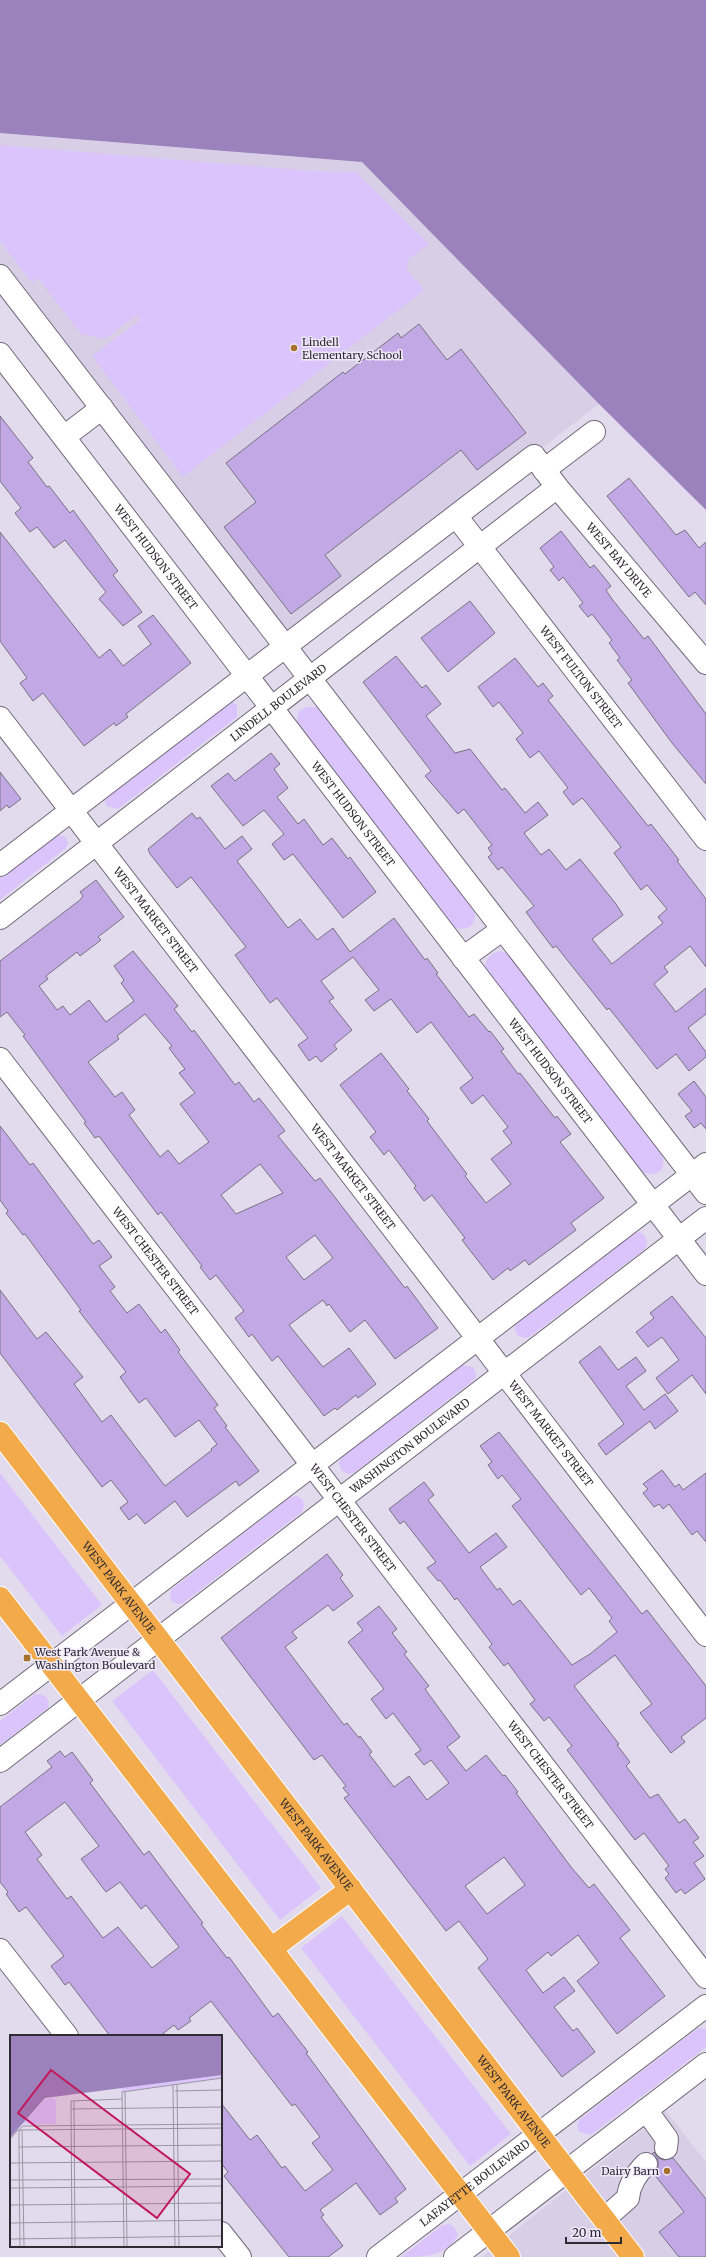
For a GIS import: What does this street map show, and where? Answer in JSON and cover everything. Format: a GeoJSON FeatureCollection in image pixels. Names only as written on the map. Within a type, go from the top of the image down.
{"type":"FeatureCollection","features":[{"type":"Feature","properties":{"kind":"highway","name":"WEST PARK AVENUE"},"geometry":{"type":"LineString","coordinates":[[0,1433],[633,2257]]}},
{"type":"Feature","properties":{"kind":"highway"},"geometry":{"type":"LineString","coordinates":[[0,1598],[509,2257]]}},
{"type":"Feature","properties":{"kind":"highway"},"geometry":{"type":"LineString","coordinates":[[271,1949],[351,1890]]}},
{"type":"Feature","properties":{"kind":"street"},"geometry":{"type":"LineString","coordinates":[[0,276],[503,929],[699,1169],[706,1193]]}},
{"type":"Feature","properties":{"kind":"street","name":"WEST HUDSON STREET"},"geometry":{"type":"LineString","coordinates":[[0,354],[706,1274]]}},
{"type":"Feature","properties":{"kind":"street"},"geometry":{"type":"LineString","coordinates":[[64,437],[102,408]]}},
{"type":"Feature","properties":{"kind":"street","name":"LINDELL BOULEVARD"},"geometry":{"type":"LineString","coordinates":[[0,918],[481,546],[545,471],[594,432]]}},
{"type":"Feature","properties":{"kind":"street","name":"LINDELL BOULEVARD"},"geometry":{"type":"LineString","coordinates":[[0,865],[456,516],[545,471]]}},
{"type":"Feature","properties":{"kind":"street","name":"WEST BAY DRIVE"},"geometry":{"type":"LineString","coordinates":[[545,471],[706,663]]}},
{"type":"Feature","properties":{"kind":"street","name":"WEST FULTON STREET"},"geometry":{"type":"LineString","coordinates":[[456,516],[481,546],[706,839]]}},
{"type":"Feature","properties":{"kind":"street","name":"WEST MARKET STREET"},"geometry":{"type":"LineString","coordinates":[[0,718],[706,1635]]}},
{"type":"Feature","properties":{"kind":"street"},"geometry":{"type":"LineString","coordinates":[[463,958],[503,929]]}},
{"type":"Feature","properties":{"kind":"street","name":"WEST CHESTER STREET"},"geometry":{"type":"LineString","coordinates":[[0,1059],[706,1978]]}},
{"type":"Feature","properties":{"kind":"street"},"geometry":{"type":"LineString","coordinates":[[0,1704],[50,1664],[699,1169]]}},
{"type":"Feature","properties":{"kind":"street","name":"WASHINGTON BOULEVARD"},"geometry":{"type":"LineString","coordinates":[[0,1761],[706,1218]]}},
{"type":"Feature","properties":{"kind":"street"},"geometry":{"type":"LineString","coordinates":[[0,1950],[66,2035]]}},
{"type":"Feature","properties":{"kind":"street","name":"LAFAYETTE BOULEVARD"},"geometry":{"type":"LineString","coordinates":[[378,2257],[461,2195],[706,2006]]}},
{"type":"Feature","properties":{"kind":"street"},"geometry":{"type":"LineString","coordinates":[[455,2257],[706,2064]]}},
{"type":"Feature","properties":{"kind":"street"},"geometry":{"type":"LineString","coordinates":[[646,2110],[667,2139],[666,2148]]}},
{"type":"Feature","properties":{"kind":"street"},"geometry":{"type":"LineString","coordinates":[[604,2219],[628,2198],[628,2189],[636,2174],[646,2164]]}},
{"type":"Feature","properties":{"kind":"street"},"geometry":{"type":"LineString","coordinates":[[222,2234],[240,2257]]}},
{"type":"Feature","properties":{"kind":"shaded area"},"geometry":{"type":"Polygon","coordinates":[[[0,0],[706,0],[706,510],[599,404],[362,162],[0,133],[0,0]]]}},
{"type":"Feature","properties":{"kind":"shaded area","name":"Lindell Elementary School"},"geometry":{"type":"Polygon","coordinates":[[[0,133],[362,162],[599,404],[278,652],[0,291],[0,133]]]}},
{"type":"Feature","properties":{"kind":"shaded area"},"geometry":{"type":"Polygon","coordinates":[[[0,145],[314,171],[356,172],[429,244],[408,260],[407,269],[424,290],[183,477],[92,356],[140,320],[137,315],[105,339],[81,334],[38,278],[32,283],[0,241],[0,145]]]}},
{"type":"Feature","properties":{"kind":"shaded area"},"geometry":{"type":"Polygon","coordinates":[[[231,701],[237,705],[237,717],[118,809],[107,806],[104,799],[105,794],[231,701]]]}},
{"type":"Feature","properties":{"kind":"shaded area"},"geometry":{"type":"Polygon","coordinates":[[[306,707],[319,707],[474,908],[475,919],[471,926],[464,929],[453,927],[296,723],[299,711],[306,707]]]}},
{"type":"Feature","properties":{"kind":"shaded area"},"geometry":{"type":"Polygon","coordinates":[[[55,834],[66,837],[68,843],[66,848],[0,900],[0,875],[55,834]]]}},
{"type":"Feature","properties":{"kind":"shaded area"},"geometry":{"type":"Polygon","coordinates":[[[501,951],[507,953],[662,1153],[663,1164],[660,1171],[653,1174],[642,1172],[485,968],[488,958],[501,951]]]}},
{"type":"Feature","properties":{"kind":"shaded area"},"geometry":{"type":"Polygon","coordinates":[[[640,1232],[645,1236],[647,1242],[645,1249],[528,1338],[521,1337],[517,1334],[515,1329],[516,1322],[633,1233],[640,1232]]]}},
{"type":"Feature","properties":{"kind":"shaded area"},"geometry":{"type":"Polygon","coordinates":[[[462,1365],[473,1367],[476,1373],[475,1379],[354,1473],[348,1474],[341,1470],[339,1463],[341,1457],[462,1365]]]}},
{"type":"Feature","properties":{"kind":"shaded area"},"geometry":{"type":"Polygon","coordinates":[[[0,1473],[102,1605],[62,1636],[0,1556],[0,1473]]]}},
{"type":"Feature","properties":{"kind":"shaded area"},"geometry":{"type":"Polygon","coordinates":[[[297,1496],[303,1500],[304,1506],[302,1512],[182,1604],[175,1604],[172,1601],[170,1596],[171,1590],[290,1497],[297,1496]]]}},
{"type":"Feature","properties":{"kind":"shaded area"},"geometry":{"type":"Polygon","coordinates":[[[153,1670],[321,1888],[280,1920],[112,1701],[153,1670]]]}},
{"type":"Feature","properties":{"kind":"shaded area"},"geometry":{"type":"Polygon","coordinates":[[[35,1694],[42,1695],[48,1699],[48,1708],[0,1745],[0,1721],[35,1694]]]}},
{"type":"Feature","properties":{"kind":"shaded area"},"geometry":{"type":"Polygon","coordinates":[[[342,1916],[511,2134],[470,2166],[301,1948],[342,1916]]]}},
{"type":"Feature","properties":{"kind":"shaded area"},"geometry":{"type":"Polygon","coordinates":[[[698,2028],[706,2029],[706,2047],[591,2135],[579,2132],[577,2126],[579,2120],[698,2028]]]}},
{"type":"Feature","properties":{"kind":"shaded area"},"geometry":{"type":"Polygon","coordinates":[[[666,2111],[706,2162],[706,2257],[482,2257],[666,2111]]]}},
{"type":"Feature","properties":{"kind":"shaded area"},"geometry":{"type":"Polygon","coordinates":[[[449,2224],[454,2227],[458,2235],[447,2248],[441,2252],[426,2256],[401,2257],[441,2226],[449,2224]]]}},
{"type":"Feature","properties":{"kind":"building"},"geometry":{"type":"Polygon","coordinates":[[[419,324],[447,360],[461,349],[526,433],[477,470],[461,450],[325,555],[341,576],[291,614],[224,527],[256,502],[226,463],[343,372],[345,374],[398,333],[401,338],[419,324]]]}},
{"type":"Feature","properties":{"kind":"building"},"geometry":{"type":"Polygon","coordinates":[[[0,416],[33,458],[28,462],[47,487],[49,486],[70,513],[73,510],[118,571],[113,575],[142,612],[123,626],[99,599],[106,592],[65,540],[54,548],[37,527],[30,532],[15,513],[21,508],[0,481],[0,416]]]}},
{"type":"Feature","properties":{"kind":"building"},"geometry":{"type":"Polygon","coordinates":[[[629,478],[676,535],[685,530],[699,548],[706,542],[706,605],[695,592],[689,597],[607,496],[629,478]]]}},
{"type":"Feature","properties":{"kind":"building"},"geometry":{"type":"Polygon","coordinates":[[[561,531],[590,568],[594,565],[611,586],[606,590],[612,599],[644,639],[648,636],[706,714],[706,784],[672,743],[628,683],[632,680],[617,660],[620,658],[609,643],[612,640],[592,614],[588,617],[579,606],[583,603],[563,577],[559,581],[550,570],[554,567],[540,548],[561,531]]]}},
{"type":"Feature","properties":{"kind":"building"},"geometry":{"type":"Polygon","coordinates":[[[0,532],[99,658],[110,649],[123,666],[151,644],[138,626],[153,615],[191,663],[126,714],[128,717],[116,726],[114,723],[84,746],[43,693],[33,701],[20,683],[27,678],[0,641],[0,532]]]}},
{"type":"Feature","properties":{"kind":"building"},"geometry":{"type":"Polygon","coordinates":[[[470,601],[495,633],[448,672],[421,638],[470,601]]]}},
{"type":"Feature","properties":{"kind":"building"},"geometry":{"type":"Polygon","coordinates":[[[396,656],[422,688],[426,685],[441,704],[426,716],[455,753],[470,749],[502,790],[505,788],[525,813],[538,802],[548,815],[524,833],[541,855],[549,849],[566,870],[580,859],[616,904],[623,915],[592,939],[612,964],[663,923],[658,917],[667,909],[647,885],[641,890],[614,853],[621,847],[585,801],[582,798],[573,805],[563,792],[568,788],[539,751],[530,758],[516,739],[523,733],[499,702],[493,707],[478,687],[515,658],[538,687],[543,683],[553,696],[548,700],[648,826],[651,824],[679,860],[677,861],[706,899],[706,967],[690,946],[664,967],[668,972],[654,984],[676,1012],[706,988],[706,1014],[688,1028],[706,1052],[706,1057],[689,1071],[676,1054],[657,1069],[609,1008],[607,1010],[556,946],[553,948],[540,931],[526,912],[534,906],[502,867],[498,870],[488,857],[492,854],[488,848],[492,845],[464,809],[458,814],[425,776],[431,771],[363,682],[396,656]]]}},
{"type":"Feature","properties":{"kind":"building"},"geometry":{"type":"Polygon","coordinates":[[[271,753],[280,764],[274,769],[288,788],[277,797],[298,824],[304,819],[323,845],[332,838],[348,859],[350,857],[376,892],[343,918],[293,854],[284,860],[272,844],[284,834],[264,810],[243,826],[211,786],[228,773],[235,781],[271,753]]]}},
{"type":"Feature","properties":{"kind":"building"},"geometry":{"type":"Polygon","coordinates":[[[0,772],[21,799],[9,808],[7,805],[0,811],[0,772]]]}},
{"type":"Feature","properties":{"kind":"building"},"geometry":{"type":"Polygon","coordinates":[[[192,813],[197,819],[200,817],[225,849],[242,836],[252,849],[237,861],[288,928],[300,919],[317,940],[333,928],[350,952],[394,918],[425,960],[427,958],[438,973],[436,974],[469,1017],[474,1014],[489,1032],[490,1031],[504,1049],[501,1051],[518,1074],[520,1073],[555,1118],[557,1116],[571,1134],[560,1142],[604,1198],[571,1223],[576,1230],[529,1265],[525,1260],[510,1271],[508,1268],[493,1280],[462,1240],[465,1238],[432,1195],[424,1201],[414,1188],[416,1186],[389,1150],[384,1155],[370,1137],[376,1132],[340,1085],[381,1053],[409,1089],[407,1091],[429,1119],[427,1121],[467,1174],[465,1176],[486,1203],[511,1184],[491,1159],[512,1143],[503,1131],[508,1127],[483,1095],[472,1104],[460,1088],[473,1078],[431,1022],[417,1033],[391,999],[374,1011],[365,1000],[379,990],[353,957],[321,981],[334,998],[329,1001],[352,1030],[334,1045],[337,1049],[321,1062],[316,1056],[309,1061],[298,1045],[308,1038],[277,998],[270,1003],[235,955],[246,947],[191,877],[177,888],[150,854],[148,849],[192,813]]]}},
{"type":"Feature","properties":{"kind":"building"},"geometry":{"type":"Polygon","coordinates":[[[96,880],[124,917],[98,937],[101,940],[80,956],[77,952],[46,976],[48,979],[39,986],[57,1010],[63,1006],[70,1015],[89,1000],[106,1022],[134,1001],[121,983],[124,980],[114,966],[133,951],[178,1006],[174,1009],[192,1032],[194,1030],[235,1085],[239,1082],[254,1102],[259,1098],[285,1131],[278,1136],[315,1181],[320,1178],[405,1288],[407,1286],[438,1328],[395,1359],[365,1320],[350,1332],[329,1304],[327,1306],[323,1300],[289,1325],[323,1367],[349,1348],[376,1384],[358,1398],[356,1395],[337,1410],[335,1408],[324,1416],[278,1356],[272,1361],[252,1334],[249,1337],[235,1318],[244,1311],[216,1275],[210,1280],[200,1267],[202,1266],[161,1212],[158,1215],[99,1136],[95,1138],[84,1123],[86,1122],[23,1036],[25,1035],[7,1012],[0,1017],[0,961],[80,900],[83,896],[80,892],[96,880]],[[145,1014],[117,1036],[119,1039],[88,1062],[115,1097],[122,1092],[135,1110],[129,1115],[160,1157],[168,1150],[179,1164],[209,1142],[180,1104],[195,1093],[179,1073],[185,1069],[169,1048],[172,1046],[145,1014]],[[260,1164],[221,1195],[236,1214],[283,1193],[260,1164]],[[315,1235],[286,1257],[304,1280],[333,1258],[315,1235]]]}},
{"type":"Feature","properties":{"kind":"building"},"geometry":{"type":"Polygon","coordinates":[[[694,1081],[706,1097],[706,1129],[701,1123],[694,1128],[685,1116],[692,1111],[678,1094],[694,1081]]]}},
{"type":"Feature","properties":{"kind":"building"},"geometry":{"type":"Polygon","coordinates":[[[0,1126],[30,1165],[33,1163],[93,1244],[99,1240],[112,1257],[99,1266],[115,1287],[110,1291],[127,1313],[139,1304],[161,1333],[165,1329],[180,1350],[178,1352],[218,1405],[214,1408],[227,1426],[225,1427],[259,1471],[239,1486],[236,1481],[187,1517],[175,1501],[145,1524],[137,1514],[129,1520],[120,1508],[128,1502],[111,1480],[102,1487],[0,1353],[0,1290],[37,1339],[46,1332],[83,1377],[74,1384],[102,1422],[111,1415],[165,1486],[212,1450],[211,1449],[217,1444],[199,1420],[175,1437],[146,1398],[139,1403],[120,1377],[126,1372],[79,1311],[81,1310],[25,1234],[23,1235],[6,1213],[8,1211],[0,1200],[0,1126]]]}},
{"type":"Feature","properties":{"kind":"building"},"geometry":{"type":"Polygon","coordinates":[[[672,1296],[706,1338],[706,1394],[692,1375],[668,1394],[656,1378],[679,1360],[662,1337],[648,1347],[636,1332],[654,1318],[650,1313],[672,1296]]]}},
{"type":"Feature","properties":{"kind":"building"},"geometry":{"type":"Polygon","coordinates":[[[600,1346],[618,1370],[636,1357],[646,1371],[626,1386],[644,1410],[665,1394],[678,1411],[655,1429],[650,1421],[606,1455],[598,1444],[624,1424],[579,1362],[600,1346]]]}},
{"type":"Feature","properties":{"kind":"building"},"geometry":{"type":"Polygon","coordinates":[[[499,1432],[642,1614],[647,1610],[706,1686],[706,1718],[681,1737],[685,1742],[671,1753],[640,1713],[652,1704],[615,1655],[574,1686],[619,1744],[617,1745],[630,1762],[626,1766],[650,1798],[658,1794],[679,1823],[685,1819],[699,1838],[693,1842],[704,1856],[694,1863],[705,1879],[685,1894],[681,1889],[676,1893],[665,1878],[669,1874],[665,1869],[669,1866],[644,1833],[635,1840],[567,1750],[572,1746],[549,1717],[544,1721],[530,1704],[535,1700],[508,1663],[504,1666],[489,1647],[492,1644],[457,1598],[455,1600],[440,1580],[438,1581],[427,1568],[436,1562],[404,1521],[400,1524],[389,1509],[424,1482],[434,1495],[428,1500],[469,1553],[496,1533],[507,1547],[480,1567],[497,1590],[500,1588],[513,1605],[520,1600],[572,1665],[590,1654],[617,1632],[609,1621],[612,1618],[589,1588],[581,1595],[512,1506],[521,1499],[502,1475],[498,1479],[488,1465],[492,1462],[480,1446],[499,1432]]]}},
{"type":"Feature","properties":{"kind":"building"},"geometry":{"type":"Polygon","coordinates":[[[662,1470],[675,1487],[679,1484],[683,1490],[706,1473],[706,1542],[697,1531],[692,1535],[669,1504],[663,1509],[659,1504],[654,1507],[643,1493],[648,1489],[643,1484],[662,1470]]]}},
{"type":"Feature","properties":{"kind":"building"},"geometry":{"type":"Polygon","coordinates":[[[327,1554],[343,1575],[340,1578],[353,1596],[333,1611],[328,1605],[292,1632],[297,1638],[285,1647],[344,1725],[347,1723],[359,1738],[360,1736],[372,1752],[369,1754],[394,1787],[409,1776],[427,1800],[449,1783],[431,1760],[424,1765],[415,1754],[421,1750],[393,1713],[386,1719],[371,1699],[384,1689],[348,1642],[363,1630],[357,1623],[379,1606],[397,1629],[392,1633],[407,1652],[404,1654],[429,1686],[425,1689],[460,1737],[447,1747],[466,1771],[486,1755],[503,1776],[505,1775],[518,1792],[516,1793],[571,1867],[589,1888],[594,1884],[630,1930],[620,1938],[665,1996],[617,2034],[577,1981],[599,1963],[578,1935],[551,1956],[548,1952],[526,1970],[543,1993],[564,1977],[575,1991],[554,2007],[573,2031],[577,2028],[595,2052],[562,2077],[478,1968],[488,1959],[459,1921],[446,1931],[344,1798],[349,1795],[343,1788],[346,1786],[322,1755],[314,1760],[221,1638],[327,1554]],[[504,1857],[465,1886],[487,1914],[525,1885],[504,1857]]]}},
{"type":"Feature","properties":{"kind":"building"},"geometry":{"type":"Polygon","coordinates":[[[60,1751],[65,1757],[72,1752],[93,1780],[90,1783],[144,1855],[149,1851],[203,1923],[201,1924],[227,1958],[229,1957],[273,2017],[278,2013],[308,2052],[306,2053],[406,2189],[395,2198],[398,2202],[380,2215],[356,2183],[320,2210],[324,2215],[321,2217],[343,2246],[328,2257],[289,2257],[224,2176],[228,2172],[222,2164],[222,2104],[250,2140],[257,2135],[282,2168],[285,2166],[305,2191],[333,2170],[312,2143],[320,2137],[295,2104],[292,2106],[211,2001],[189,2018],[191,2021],[178,2030],[174,2025],[161,2035],[109,2035],[69,1982],[65,1985],[51,1966],[64,1956],[26,1907],[19,1912],[6,1894],[8,1892],[0,1882],[0,1807],[52,1767],[47,1761],[60,1751]],[[65,1802],[25,1832],[42,1855],[37,1859],[67,1899],[71,1896],[103,1938],[118,1927],[152,1968],[179,1947],[146,1905],[141,1909],[120,1882],[106,1892],[81,1859],[99,1846],[65,1802]]]}},
{"type":"Feature","properties":{"kind":"building"},"geometry":{"type":"Polygon","coordinates":[[[654,2152],[658,2158],[664,2160],[673,2158],[706,2199],[706,2257],[679,2257],[659,2232],[684,2212],[654,2174],[658,2167],[658,2160],[652,2154],[654,2152]]]}},
{"type":"Feature","properties":{"kind":"place","name":"Lindell Elementary School"},"geometry":{"type":"Point","coordinates":[294,348]}},
{"type":"Feature","properties":{"kind":"place","name":"West Park Avenue & Washington Boulevard"},"geometry":{"type":"Point","coordinates":[27,1658]}},
{"type":"Feature","properties":{"kind":"place","name":"Dairy Barn"},"geometry":{"type":"Point","coordinates":[667,2171]}}]}
